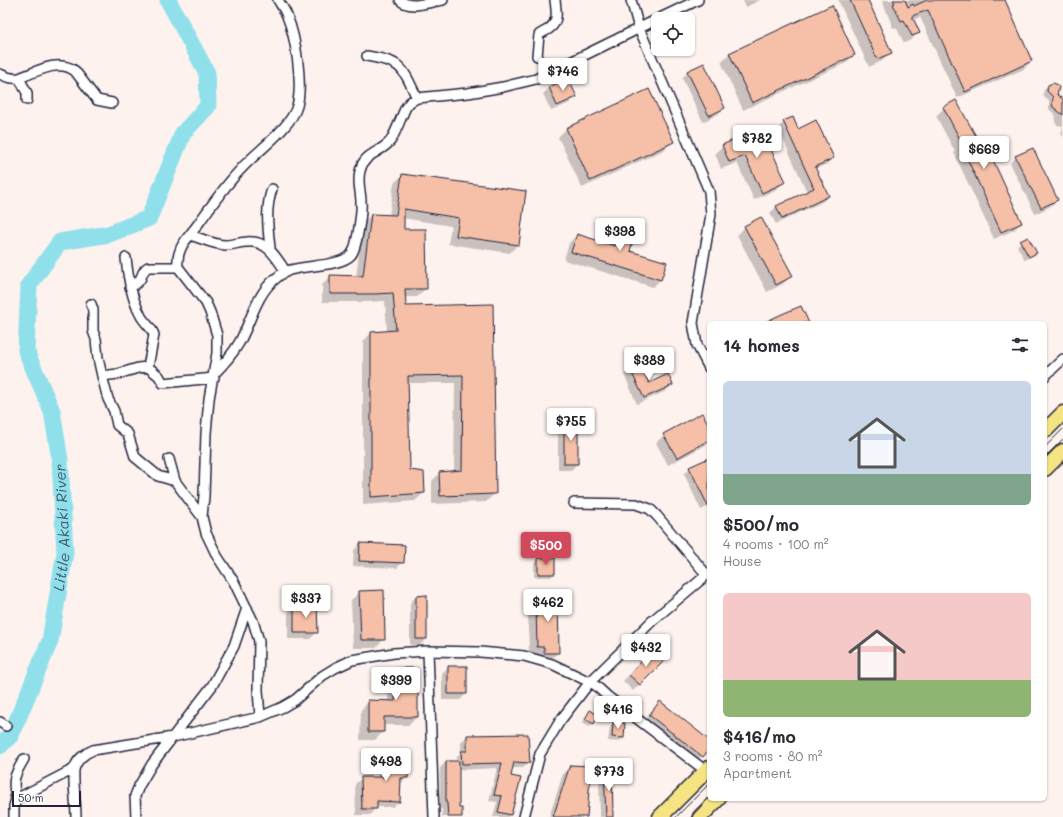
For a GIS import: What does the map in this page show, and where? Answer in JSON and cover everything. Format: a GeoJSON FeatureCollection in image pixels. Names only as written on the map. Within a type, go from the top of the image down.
{"type":"FeatureCollection","features":[{"type":"Feature","properties":{"kind":"main road"},"geometry":{"type":"LineString","coordinates":[[1047,429],[1063,413]]}},
{"type":"Feature","properties":{"kind":"main road"},"geometry":{"type":"LineString","coordinates":[[1047,468],[1063,451]]}},
{"type":"Feature","properties":{"kind":"main road"},"geometry":{"type":"LineString","coordinates":[[660,817],[707,771]]}},
{"type":"Feature","properties":{"kind":"main road"},"geometry":{"type":"LineString","coordinates":[[700,817],[716,801]]}},
{"type":"Feature","properties":{"kind":"street"},"geometry":{"type":"LineString","coordinates":[[260,717],[258,675],[259,641],[247,608],[234,582],[217,556],[206,533],[202,517],[206,433],[209,399],[217,353],[217,335],[206,303],[178,267],[178,254],[212,204],[236,174],[286,124],[296,107],[299,75],[293,39],[287,16],[278,0]]}},
{"type":"Feature","properties":{"kind":"street"},"geometry":{"type":"LineString","coordinates":[[400,0],[409,5],[443,0]]}},
{"type":"Feature","properties":{"kind":"street"},"geometry":{"type":"LineString","coordinates":[[537,56],[538,35],[548,30],[555,21],[555,0]]}},
{"type":"Feature","properties":{"kind":"street"},"geometry":{"type":"LineString","coordinates":[[630,0],[639,28],[709,191],[711,214],[693,323],[697,345],[707,364]]}},
{"type":"Feature","properties":{"kind":"street"},"geometry":{"type":"LineString","coordinates":[[673,12],[698,0]]}},
{"type":"Feature","properties":{"kind":"street"},"geometry":{"type":"LineString","coordinates":[[102,376],[148,367],[159,376],[163,383],[214,376],[227,361],[238,344],[255,307],[267,287],[274,280],[286,272],[340,261],[352,254],[355,248],[361,210],[359,182],[361,166],[369,156],[390,140],[406,107],[410,102],[417,98],[496,88],[536,79],[651,22]]}},
{"type":"Feature","properties":{"kind":"street"},"geometry":{"type":"LineString","coordinates":[[367,56],[387,60],[404,70],[417,98]]}},
{"type":"Feature","properties":{"kind":"street"},"geometry":{"type":"LineString","coordinates":[[0,74],[9,78],[19,78],[52,66],[64,66],[75,71],[97,100],[112,103]]}},
{"type":"Feature","properties":{"kind":"street"},"geometry":{"type":"LineString","coordinates":[[19,78],[27,93],[27,100]]}},
{"type":"Feature","properties":{"kind":"street"},"geometry":{"type":"LineString","coordinates":[[270,248],[267,206],[272,189]]}},
{"type":"Feature","properties":{"kind":"street"},"geometry":{"type":"LineString","coordinates":[[190,235],[222,245],[249,242],[263,244],[270,248],[286,272]]}},
{"type":"Feature","properties":{"kind":"street"},"geometry":{"type":"LineString","coordinates":[[126,258],[130,287],[140,315],[153,332],[154,336],[148,367]]}},
{"type":"Feature","properties":{"kind":"street"},"geometry":{"type":"LineString","coordinates":[[130,287],[140,282],[144,271],[148,267],[178,267]]}},
{"type":"Feature","properties":{"kind":"street"},"geometry":{"type":"LineString","coordinates":[[91,304],[93,310],[93,328],[98,358],[108,399],[114,411],[117,425],[128,434],[135,456],[158,476],[175,481]]}},
{"type":"Feature","properties":{"kind":"street"},"geometry":{"type":"LineString","coordinates":[[1047,374],[1063,359]]}},
{"type":"Feature","properties":{"kind":"street"},"geometry":{"type":"LineString","coordinates":[[169,459],[175,481],[202,517]]}},
{"type":"Feature","properties":{"kind":"street"},"geometry":{"type":"LineString","coordinates":[[574,502],[636,504],[650,509],[707,573]]}},
{"type":"Feature","properties":{"kind":"street"},"geometry":{"type":"LineString","coordinates":[[524,817],[540,754],[560,721],[590,682],[652,621],[707,575]]}},
{"type":"Feature","properties":{"kind":"street"},"geometry":{"type":"LineString","coordinates":[[136,817],[135,796],[139,786],[152,764],[212,686],[234,646],[247,608]]}},
{"type":"Feature","properties":{"kind":"street"},"geometry":{"type":"LineString","coordinates":[[428,651],[434,817]]}},
{"type":"Feature","properties":{"kind":"street"},"geometry":{"type":"LineString","coordinates":[[16,799],[74,769],[86,753],[93,750],[174,737],[244,722],[260,717],[289,704],[322,676],[352,660],[394,653],[428,651],[480,652],[524,656],[552,664],[594,684],[607,696],[707,769]]}},
{"type":"Feature","properties":{"kind":"street"},"geometry":{"type":"LineString","coordinates":[[14,817],[14,806],[16,799],[13,782],[15,774],[24,759]]}},
{"type":"Feature","properties":{"kind":"street"},"geometry":{"type":"LineString","coordinates":[[74,769],[76,817]]}},
{"type":"Feature","properties":{"kind":"building"},"geometry":{"type":"Polygon","coordinates":[[[850,0],[868,0],[892,53],[877,59],[850,0]]]}},
{"type":"Feature","properties":{"kind":"building"},"geometry":{"type":"Polygon","coordinates":[[[893,0],[905,0],[908,7],[927,0],[1005,0],[1032,61],[965,92],[928,10],[912,16],[920,33],[912,36],[904,20],[901,21],[893,4],[895,3],[893,0]]]}},
{"type":"Feature","properties":{"kind":"building"},"geometry":{"type":"Polygon","coordinates":[[[832,5],[855,55],[752,103],[729,53],[832,5]]]}},
{"type":"Feature","properties":{"kind":"building"},"geometry":{"type":"Polygon","coordinates":[[[704,63],[725,108],[709,116],[687,71],[704,63]]]}},
{"type":"Feature","properties":{"kind":"building"},"geometry":{"type":"Polygon","coordinates":[[[568,78],[577,97],[557,106],[549,87],[568,78]]]}},
{"type":"Feature","properties":{"kind":"building"},"geometry":{"type":"Polygon","coordinates":[[[1053,83],[1059,87],[1057,95],[1063,99],[1063,115],[1053,107],[1053,97],[1047,91],[1048,85],[1053,83]]]}},
{"type":"Feature","properties":{"kind":"building"},"geometry":{"type":"Polygon","coordinates":[[[649,89],[674,142],[590,181],[566,128],[649,89]]]}},
{"type":"Feature","properties":{"kind":"building"},"geometry":{"type":"Polygon","coordinates":[[[956,100],[977,138],[982,136],[1022,223],[1001,232],[961,145],[963,145],[943,107],[956,100]]]}},
{"type":"Feature","properties":{"kind":"building"},"geometry":{"type":"Polygon","coordinates":[[[793,117],[798,129],[816,120],[834,158],[815,167],[829,196],[782,219],[776,206],[814,188],[783,121],[793,117]]]}},
{"type":"Feature","properties":{"kind":"building"},"geometry":{"type":"Polygon","coordinates":[[[761,128],[786,182],[762,193],[745,156],[729,162],[722,145],[761,128]]]}},
{"type":"Feature","properties":{"kind":"building"},"geometry":{"type":"Polygon","coordinates":[[[1033,148],[1058,200],[1041,208],[1015,156],[1033,148]]]}},
{"type":"Feature","properties":{"kind":"building"},"geometry":{"type":"Polygon","coordinates":[[[402,174],[526,191],[519,245],[456,236],[459,218],[404,209],[404,229],[426,229],[427,289],[405,289],[406,306],[493,304],[496,494],[440,496],[439,472],[462,470],[463,375],[408,376],[410,470],[424,472],[425,493],[371,497],[371,332],[396,330],[393,293],[330,294],[330,275],[363,276],[371,214],[396,215],[402,174]]]}},
{"type":"Feature","properties":{"kind":"building"},"geometry":{"type":"Polygon","coordinates":[[[761,217],[793,276],[776,285],[744,226],[761,217]]]}},
{"type":"Feature","properties":{"kind":"building"},"geometry":{"type":"Polygon","coordinates":[[[622,219],[638,223],[630,251],[667,262],[661,280],[571,252],[577,234],[615,246],[622,219]]]}},
{"type":"Feature","properties":{"kind":"building"},"geometry":{"type":"Polygon","coordinates":[[[1028,237],[1037,253],[1029,257],[1020,241],[1028,237]]]}},
{"type":"Feature","properties":{"kind":"building"},"geometry":{"type":"Polygon","coordinates":[[[801,306],[808,321],[767,321],[801,306]]]}},
{"type":"Feature","properties":{"kind":"building"},"geometry":{"type":"Polygon","coordinates":[[[640,362],[649,383],[668,374],[673,385],[644,398],[629,367],[640,362]]]}},
{"type":"Feature","properties":{"kind":"building"},"geometry":{"type":"Polygon","coordinates":[[[702,413],[707,422],[707,441],[677,458],[663,434],[702,413]]]}},
{"type":"Feature","properties":{"kind":"building"},"geometry":{"type":"Polygon","coordinates":[[[564,419],[578,419],[578,464],[564,464],[564,419]]]}},
{"type":"Feature","properties":{"kind":"building"},"geometry":{"type":"Polygon","coordinates":[[[707,459],[707,504],[689,467],[707,459]]]}},
{"type":"Feature","properties":{"kind":"building"},"geometry":{"type":"Polygon","coordinates":[[[360,543],[405,545],[404,563],[359,561],[360,543]]]}},
{"type":"Feature","properties":{"kind":"building"},"geometry":{"type":"Polygon","coordinates":[[[538,558],[555,558],[555,574],[538,574],[538,558]]]}},
{"type":"Feature","properties":{"kind":"building"},"geometry":{"type":"Polygon","coordinates":[[[384,590],[385,640],[361,640],[359,591],[384,590]]]}},
{"type":"Feature","properties":{"kind":"building"},"geometry":{"type":"Polygon","coordinates":[[[543,592],[558,592],[559,653],[544,653],[544,647],[537,647],[536,607],[543,607],[543,592]]]}},
{"type":"Feature","properties":{"kind":"building"},"geometry":{"type":"Polygon","coordinates":[[[427,595],[427,639],[416,639],[416,596],[427,595]]]}},
{"type":"Feature","properties":{"kind":"building"},"geometry":{"type":"Polygon","coordinates":[[[294,605],[317,605],[318,633],[294,633],[294,605]]]}},
{"type":"Feature","properties":{"kind":"building"},"geometry":{"type":"Polygon","coordinates":[[[652,650],[664,661],[640,685],[629,675],[652,650]]]}},
{"type":"Feature","properties":{"kind":"building"},"geometry":{"type":"Polygon","coordinates":[[[448,666],[467,666],[467,694],[448,694],[448,666]]]}},
{"type":"Feature","properties":{"kind":"building"},"geometry":{"type":"Polygon","coordinates":[[[396,668],[418,668],[418,717],[384,717],[384,732],[368,732],[368,700],[395,701],[396,668]]]}},
{"type":"Feature","properties":{"kind":"building"},"geometry":{"type":"Polygon","coordinates":[[[660,701],[707,738],[707,752],[703,757],[649,715],[660,701]]]}},
{"type":"Feature","properties":{"kind":"building"},"geometry":{"type":"Polygon","coordinates":[[[590,710],[598,715],[594,724],[585,719],[590,710]]]}},
{"type":"Feature","properties":{"kind":"building"},"geometry":{"type":"Polygon","coordinates":[[[613,722],[625,723],[624,738],[612,737],[613,722]]]}},
{"type":"Feature","properties":{"kind":"building"},"geometry":{"type":"Polygon","coordinates":[[[528,734],[530,763],[514,762],[511,776],[521,778],[511,815],[498,812],[502,796],[494,795],[502,763],[462,764],[461,751],[467,751],[467,735],[528,734]]]}},
{"type":"Feature","properties":{"kind":"building"},"geometry":{"type":"Polygon","coordinates":[[[384,753],[409,754],[408,778],[401,778],[400,802],[377,801],[377,809],[362,809],[361,777],[384,777],[384,753]]]}},
{"type":"Feature","properties":{"kind":"building"},"geometry":{"type":"Polygon","coordinates":[[[446,761],[459,761],[459,808],[462,808],[462,817],[448,817],[446,803],[446,761]]]}},
{"type":"Feature","properties":{"kind":"building"},"geometry":{"type":"Polygon","coordinates":[[[570,765],[591,766],[587,817],[553,817],[570,765]]]}},
{"type":"Feature","properties":{"kind":"building"},"geometry":{"type":"Polygon","coordinates":[[[612,768],[613,817],[606,817],[604,769],[612,768]]]}},
{"type":"Feature","properties":{"kind":"waterway","name":"Little Akaki River"},"geometry":{"type":"LineString","coordinates":[[0,746],[11,735],[50,641],[65,553],[60,460],[52,411],[26,351],[29,285],[60,242],[109,234],[149,218],[183,133],[208,106],[207,73],[168,0]]}},
{"type":"Feature","properties":{"kind":"tram line"},"geometry":{"type":"LineString","coordinates":[[1047,445],[1063,429]]}},
{"type":"Feature","properties":{"kind":"tram line"},"geometry":{"type":"LineString","coordinates":[[1047,455],[1063,439]]}},
{"type":"Feature","properties":{"kind":"tram line"},"geometry":{"type":"LineString","coordinates":[[676,817],[707,786]]}},
{"type":"Feature","properties":{"kind":"tram line"},"geometry":{"type":"LineString","coordinates":[[691,817],[707,800]]}}]}
